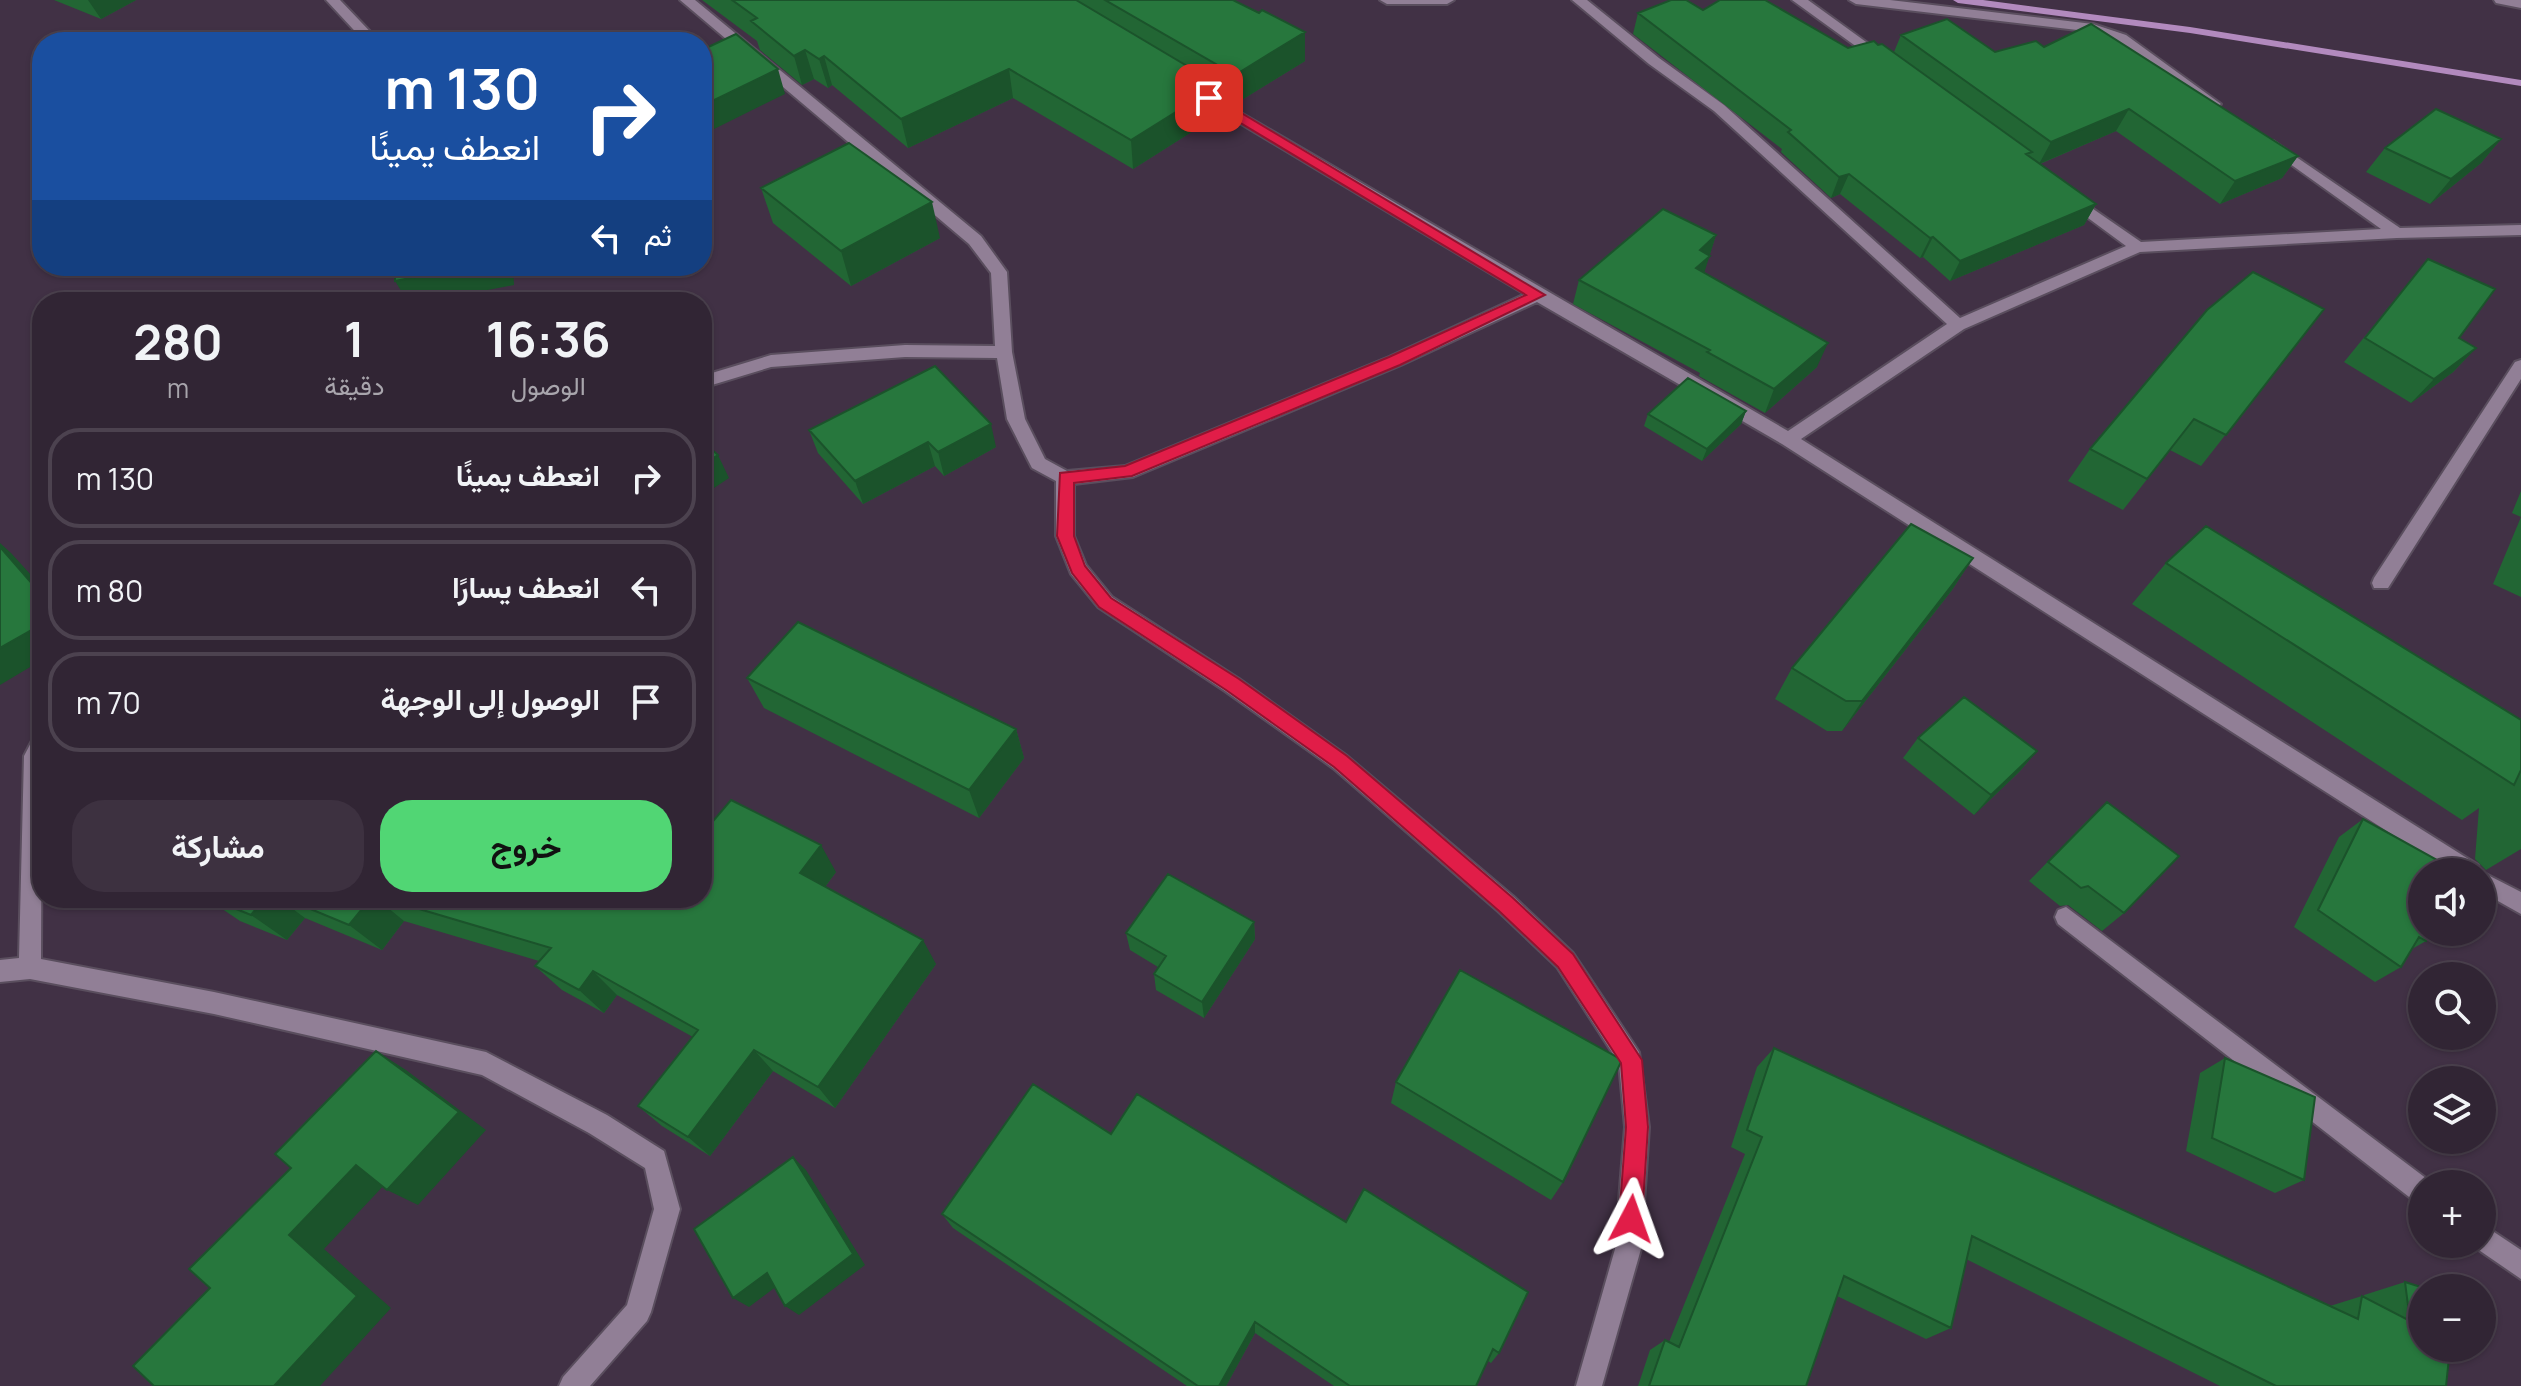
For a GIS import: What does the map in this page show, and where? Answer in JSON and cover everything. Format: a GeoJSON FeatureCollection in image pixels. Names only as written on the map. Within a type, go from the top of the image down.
{"type":"FeatureCollection","features":[{"type":"Feature","properties":{"kind":"street"},"geometry":{"type":"LineString","coordinates":[[333,0],[363,32]]}},
{"type":"Feature","properties":{"kind":"street"},"geometry":{"type":"LineString","coordinates":[[687,0],[737,51],[975,240],[999,272],[1004,352],[1016,419],[1038,463],[1065,478],[1127,472],[1395,361],[1538,295]]}},
{"type":"Feature","properties":{"kind":"street"},"geometry":{"type":"LineString","coordinates":[[1387,0],[1447,0]]}},
{"type":"Feature","properties":{"kind":"street"},"geometry":{"type":"LineString","coordinates":[[1579,0],[1654,61],[1719,108],[1958,325]]}},
{"type":"Feature","properties":{"kind":"street"},"geometry":{"type":"LineString","coordinates":[[1799,0],[1896,69]]}},
{"type":"Feature","properties":{"kind":"street"},"geometry":{"type":"LineString","coordinates":[[1856,0],[2088,27],[2121,38],[2221,109]]}},
{"type":"Feature","properties":{"kind":"street"},"geometry":{"type":"LineString","coordinates":[[2501,0],[2521,4]]}},
{"type":"Feature","properties":{"kind":"street"},"geometry":{"type":"LineString","coordinates":[[1181,82],[1538,295],[1788,439],[2448,858]]}},
{"type":"Feature","properties":{"kind":"street"},"geometry":{"type":"LineString","coordinates":[[2259,135],[2397,233]]}},
{"type":"Feature","properties":{"kind":"street"},"geometry":{"type":"LineString","coordinates":[[2061,192],[2138,247]]}},
{"type":"Feature","properties":{"kind":"street"},"geometry":{"type":"LineString","coordinates":[[1788,439],[1958,325],[2138,247],[2397,233],[2521,230]]}},
{"type":"Feature","properties":{"kind":"street"},"geometry":{"type":"LineString","coordinates":[[712,379],[771,361],[905,351],[1004,352]]}},
{"type":"Feature","properties":{"kind":"street"},"geometry":{"type":"LineString","coordinates":[[2381,583],[2521,366]]}},
{"type":"Feature","properties":{"kind":"street"},"geometry":{"type":"LineString","coordinates":[[1065,478],[1065,536],[1078,569],[1105,602],[1232,685],[1340,762],[1506,904],[1565,960],[1631,1060],[1637,1127],[1628,1249],[1589,1386]]}},
{"type":"Feature","properties":{"kind":"street"},"geometry":{"type":"LineString","coordinates":[[30,968],[32,862]]}},
{"type":"Feature","properties":{"kind":"street"},"geometry":{"type":"LineString","coordinates":[[2496,889],[2521,904]]}},
{"type":"Feature","properties":{"kind":"street"},"geometry":{"type":"LineString","coordinates":[[2066,917],[2408,1180]]}},
{"type":"Feature","properties":{"kind":"street"},"geometry":{"type":"LineString","coordinates":[[0,971],[30,968],[214,1003],[486,1064],[598,1124],[655,1160],[667,1209],[638,1312],[572,1386]]}},
{"type":"Feature","properties":{"kind":"street"},"geometry":{"type":"LineString","coordinates":[[2496,1247],[2521,1266]]}},
{"type":"Feature","properties":{"kind":"building"},"geometry":{"type":"Polygon","coordinates":[[[732,0],[1076,0],[1219,85],[1131,140],[1009,69],[901,119],[824,56],[819,59],[805,50],[794,56],[751,21],[757,18],[732,0]]]}},
{"type":"Feature","properties":{"kind":"building"},"geometry":{"type":"Polygon","coordinates":[[[1105,0],[1233,0],[1259,13],[1262,10],[1305,32],[1235,75],[1105,0]]]}},
{"type":"Feature","properties":{"kind":"building"},"geometry":{"type":"Polygon","coordinates":[[[1671,0],[1686,0],[1703,10],[1720,0],[1765,0],[1848,48],[1874,41],[1882,44],[2032,152],[2026,154],[2096,204],[1960,261],[1849,174],[1839,177],[1788,132],[1791,130],[1638,13],[1671,0]]]}},
{"type":"Feature","properties":{"kind":"building"},"geometry":{"type":"Polygon","coordinates":[[[1947,19],[1995,52],[2036,41],[2044,47],[2091,24],[2298,156],[2235,181],[2129,109],[2051,142],[1901,35],[1947,19]]]}},
{"type":"Feature","properties":{"kind":"building"},"geometry":{"type":"Polygon","coordinates":[[[736,34],[778,69],[712,101],[712,45],[736,34]]]}},
{"type":"Feature","properties":{"kind":"building"},"geometry":{"type":"Polygon","coordinates":[[[2436,109],[2501,139],[2451,179],[2385,148],[2436,109]]]}},
{"type":"Feature","properties":{"kind":"building"},"geometry":{"type":"Polygon","coordinates":[[[849,143],[932,202],[841,251],[761,188],[849,143]]]}},
{"type":"Feature","properties":{"kind":"building"},"geometry":{"type":"Polygon","coordinates":[[[1663,209],[1716,235],[1700,250],[1710,256],[1696,268],[1828,343],[1774,389],[1707,352],[1710,350],[1579,280],[1663,209]]]}},
{"type":"Feature","properties":{"kind":"building"},"geometry":{"type":"Polygon","coordinates":[[[2428,259],[2495,289],[2459,338],[2476,348],[2434,379],[2365,338],[2428,259]]]}},
{"type":"Feature","properties":{"kind":"building"},"geometry":{"type":"Polygon","coordinates":[[[2253,272],[2324,309],[2226,435],[2194,419],[2147,479],[2090,449],[2207,310],[2253,272]]]}},
{"type":"Feature","properties":{"kind":"building"},"geometry":{"type":"Polygon","coordinates":[[[395,276],[420,276],[395,281],[395,276]]]}},
{"type":"Feature","properties":{"kind":"building"},"geometry":{"type":"Polygon","coordinates":[[[935,366],[991,424],[938,452],[928,442],[855,481],[809,430],[935,366]]]}},
{"type":"Feature","properties":{"kind":"building"},"geometry":{"type":"Polygon","coordinates":[[[1688,378],[1746,411],[1707,449],[1648,414],[1688,378]]]}},
{"type":"Feature","properties":{"kind":"building"},"geometry":{"type":"Polygon","coordinates":[[[1911,524],[1973,558],[1862,701],[1846,701],[1792,668],[1911,524]]]}},
{"type":"Feature","properties":{"kind":"building"},"geometry":{"type":"Polygon","coordinates":[[[2206,526],[2521,720],[2521,770],[2514,785],[2166,563],[2206,526]]]}},
{"type":"Feature","properties":{"kind":"building"},"geometry":{"type":"Polygon","coordinates":[[[0,547],[32,584],[32,630],[0,648],[0,547]]]}},
{"type":"Feature","properties":{"kind":"building"},"geometry":{"type":"Polygon","coordinates":[[[798,622],[1016,729],[969,790],[747,678],[798,622]]]}},
{"type":"Feature","properties":{"kind":"building"},"geometry":{"type":"Polygon","coordinates":[[[1964,697],[2037,751],[1991,795],[1918,738],[1964,697]]]}},
{"type":"Feature","properties":{"kind":"building"},"geometry":{"type":"Polygon","coordinates":[[[731,800],[821,845],[800,873],[923,940],[818,1087],[754,1050],[688,1137],[638,1106],[698,1030],[593,971],[579,990],[535,966],[551,948],[416,908],[712,908],[712,822],[731,800]]]}},
{"type":"Feature","properties":{"kind":"building"},"geometry":{"type":"Polygon","coordinates":[[[2107,802],[2179,856],[2124,913],[2088,886],[2081,888],[2048,862],[2107,802]]]}},
{"type":"Feature","properties":{"kind":"building"},"geometry":{"type":"Polygon","coordinates":[[[2363,819],[2434,858],[2408,858],[2408,946],[2414,946],[2401,967],[2318,910],[2363,819]]]}},
{"type":"Feature","properties":{"kind":"building"},"geometry":{"type":"Polygon","coordinates":[[[1168,874],[1254,922],[1202,1002],[1154,974],[1166,956],[1126,933],[1168,874]]]}},
{"type":"Feature","properties":{"kind":"building"},"geometry":{"type":"Polygon","coordinates":[[[234,908],[257,908],[251,915],[234,908]]]}},
{"type":"Feature","properties":{"kind":"building"},"geometry":{"type":"Polygon","coordinates":[[[308,908],[363,908],[349,925],[308,908]]]}},
{"type":"Feature","properties":{"kind":"building"},"geometry":{"type":"Polygon","coordinates":[[[1460,970],[1622,1060],[1563,1182],[1396,1082],[1460,970]]]}},
{"type":"Feature","properties":{"kind":"building"},"geometry":{"type":"Polygon","coordinates":[[[1774,1048],[2358,1319],[2362,1296],[2408,1320],[2408,1362],[2449,1362],[2446,1386],[2276,1386],[1972,1236],[1951,1328],[1844,1276],[1806,1386],[1649,1386],[1665,1340],[1679,1347],[1762,1137],[1747,1130],[1774,1048]]]}},
{"type":"Feature","properties":{"kind":"building"},"geometry":{"type":"Polygon","coordinates":[[[376,1051],[459,1112],[387,1190],[356,1165],[289,1235],[357,1296],[274,1386],[154,1386],[133,1366],[210,1288],[189,1269],[291,1168],[275,1154],[376,1051]]]}},
{"type":"Feature","properties":{"kind":"building"},"geometry":{"type":"Polygon","coordinates":[[[2225,1058],[2315,1097],[2304,1180],[2212,1138],[2225,1058]]]}},
{"type":"Feature","properties":{"kind":"building"},"geometry":{"type":"Polygon","coordinates":[[[1033,1084],[1111,1134],[1137,1094],[1346,1222],[1364,1189],[1528,1292],[1499,1353],[1493,1349],[1476,1386],[1350,1386],[1255,1322],[1219,1386],[1198,1386],[942,1214],[1033,1084]]]}},
{"type":"Feature","properties":{"kind":"building"},"geometry":{"type":"Polygon","coordinates":[[[793,1157],[853,1254],[785,1306],[767,1273],[733,1298],[694,1229],[793,1157]]]}},
{"type":"Feature","properties":{"kind":"waterway"},"geometry":{"type":"LineString","coordinates":[[1958,0],[2190,30],[2521,83]]}},
{"type":"Feature","properties":{"kind":"route"},"geometry":{"type":"LineString","coordinates":[[1209,98],[1538,295],[1395,361],[1127,472],[1065,478],[1065,536],[1078,569],[1105,602],[1232,685],[1340,762],[1506,904],[1565,960],[1607,1019],[1631,1060],[1637,1127],[1631,1219]]}}]}
